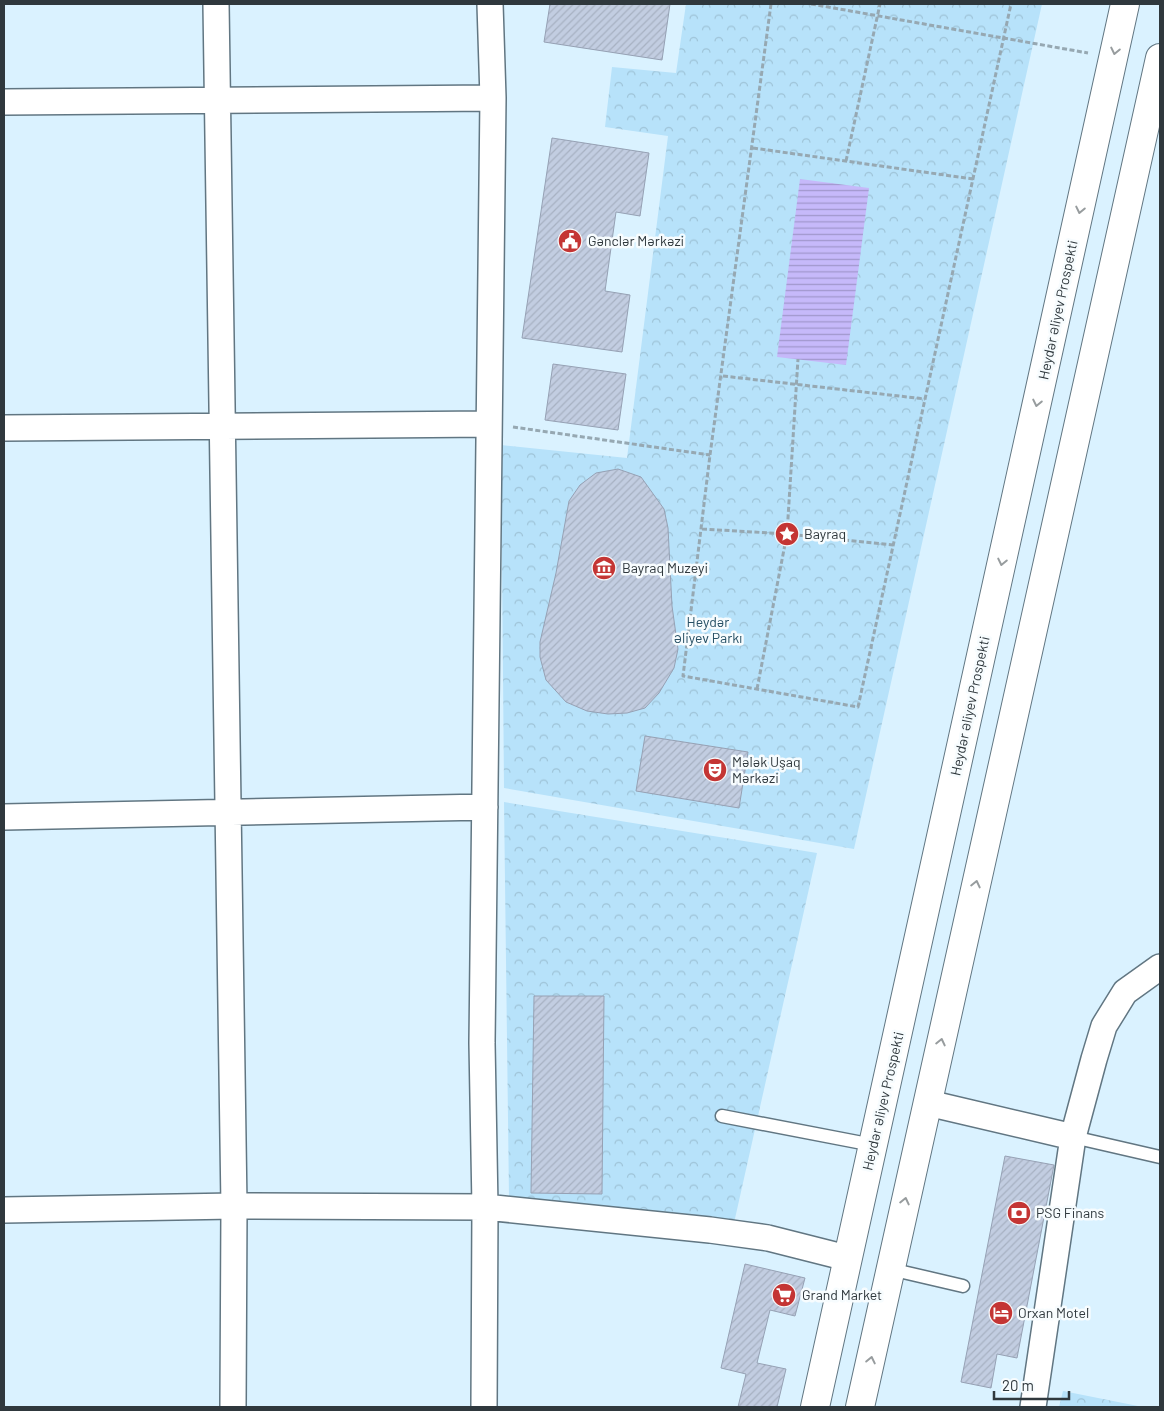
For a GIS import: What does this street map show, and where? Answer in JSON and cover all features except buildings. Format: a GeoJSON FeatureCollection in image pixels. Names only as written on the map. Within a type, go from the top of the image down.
{"type":"FeatureCollection","features":[{"type":"Feature","properties":{"kind":"highway","name":"Heydər Əliyev Prospekti"},"geometry":{"type":"LineString","coordinates":[[815,1407],[1125,4]]}},
{"type":"Feature","properties":{"kind":"highway"},"geometry":{"type":"LineString","coordinates":[[860,1407],[928,1103],[1152,136],[1160,58]]}},
{"type":"Feature","properties":{"kind":"street"},"geometry":{"type":"LineString","coordinates":[[216,4],[234,1206],[233,1407]]}},
{"type":"Feature","properties":{"kind":"street"},"geometry":{"type":"LineString","coordinates":[[484,1407],[485,1207],[482,1043],[493,98],[490,4]]}},
{"type":"Feature","properties":{"kind":"street"},"geometry":{"type":"LineString","coordinates":[[4,102],[493,98]]}},
{"type":"Feature","properties":{"kind":"street"},"geometry":{"type":"LineString","coordinates":[[4,428],[489,424]]}},
{"type":"Feature","properties":{"kind":"street"},"geometry":{"type":"LineString","coordinates":[[4,818],[485,807]]}},
{"type":"Feature","properties":{"kind":"street"},"geometry":{"type":"LineString","coordinates":[[1033,1407],[1073,1137],[1104,1026],[1125,992],[1160,967]]}},
{"type":"Feature","properties":{"kind":"street"},"geometry":{"type":"LineString","coordinates":[[928,1103],[1073,1137]]}},
{"type":"Feature","properties":{"kind":"street"},"geometry":{"type":"LineString","coordinates":[[4,1210],[234,1206],[485,1207],[710,1230],[768,1238],[847,1258]]}},
{"type":"Feature","properties":{"kind":"lane"},"geometry":{"type":"LineString","coordinates":[[722,1116],[873,1145]]}},
{"type":"Feature","properties":{"kind":"lane"},"geometry":{"type":"LineString","coordinates":[[1073,1137],[1160,1157]]}},
{"type":"Feature","properties":{"kind":"lane"},"geometry":{"type":"LineString","coordinates":[[890,1269],[963,1286]]}},
{"type":"Feature","properties":{"kind":"path"},"geometry":{"type":"LineString","coordinates":[[771,4],[710,456],[683,676],[858,707],[1011,4]]}},
{"type":"Feature","properties":{"kind":"path"},"geometry":{"type":"LineString","coordinates":[[811,4],[1114,58]]}},
{"type":"Feature","properties":{"kind":"path"},"geometry":{"type":"LineString","coordinates":[[846,161],[880,4]]}},
{"type":"Feature","properties":{"kind":"path"},"geometry":{"type":"LineString","coordinates":[[753,148],[973,180]]}},
{"type":"Feature","properties":{"kind":"path"},"geometry":{"type":"LineString","coordinates":[[757,689],[788,534],[798,359]]}},
{"type":"Feature","properties":{"kind":"path"},"geometry":{"type":"LineString","coordinates":[[722,376],[925,399]]}},
{"type":"Feature","properties":{"kind":"path"},"geometry":{"type":"LineString","coordinates":[[489,424],[710,456]]}},
{"type":"Feature","properties":{"kind":"path"},"geometry":{"type":"LineString","coordinates":[[702,529],[788,534],[893,545]]}},
{"type":"Feature","properties":{"kind":"green space","name":"Heydər Əliyev Parkı"},"geometry":{"type":"Polygon","coordinates":[[[686,4],[1042,4],[854,849],[504,788],[501,445],[627,458],[668,136],[605,127],[612,67],[676,73],[686,4]]]}},
{"type":"Feature","properties":{"kind":"green space"},"geometry":{"type":"Polygon","coordinates":[[[504,802],[817,853],[734,1223],[509,1198],[504,802]]]}},
{"type":"Feature","properties":{"kind":"green space"},"geometry":{"type":"Polygon","coordinates":[[[1063,1391],[1143,1407],[1059,1407],[1063,1391]]]}},
{"type":"Feature","properties":{"kind":"shaded area"},"geometry":{"type":"Polygon","coordinates":[[[800,179],[869,188],[846,365],[777,357],[800,179]]]}},
{"type":"Feature","properties":{"kind":"place","name":"Gənclər Mərkəzi"},"geometry":{"type":"Point","coordinates":[570,241]}},
{"type":"Feature","properties":{"kind":"place","name":"Bayraq"},"geometry":{"type":"Point","coordinates":[787,534]}},
{"type":"Feature","properties":{"kind":"place","name":"Bayraq Muzeyi"},"geometry":{"type":"Point","coordinates":[604,568]}},
{"type":"Feature","properties":{"kind":"place","name":"Mələk Uşaq Mərkəzi"},"geometry":{"type":"Point","coordinates":[715,770]}},
{"type":"Feature","properties":{"kind":"place","name":"PSG Finans"},"geometry":{"type":"Point","coordinates":[1019,1213]}},
{"type":"Feature","properties":{"kind":"place","name":"Grand Market"},"geometry":{"type":"Point","coordinates":[784,1295]}},
{"type":"Feature","properties":{"kind":"place","name":"Orxan Motel"},"geometry":{"type":"Point","coordinates":[1001,1313]}}]}
